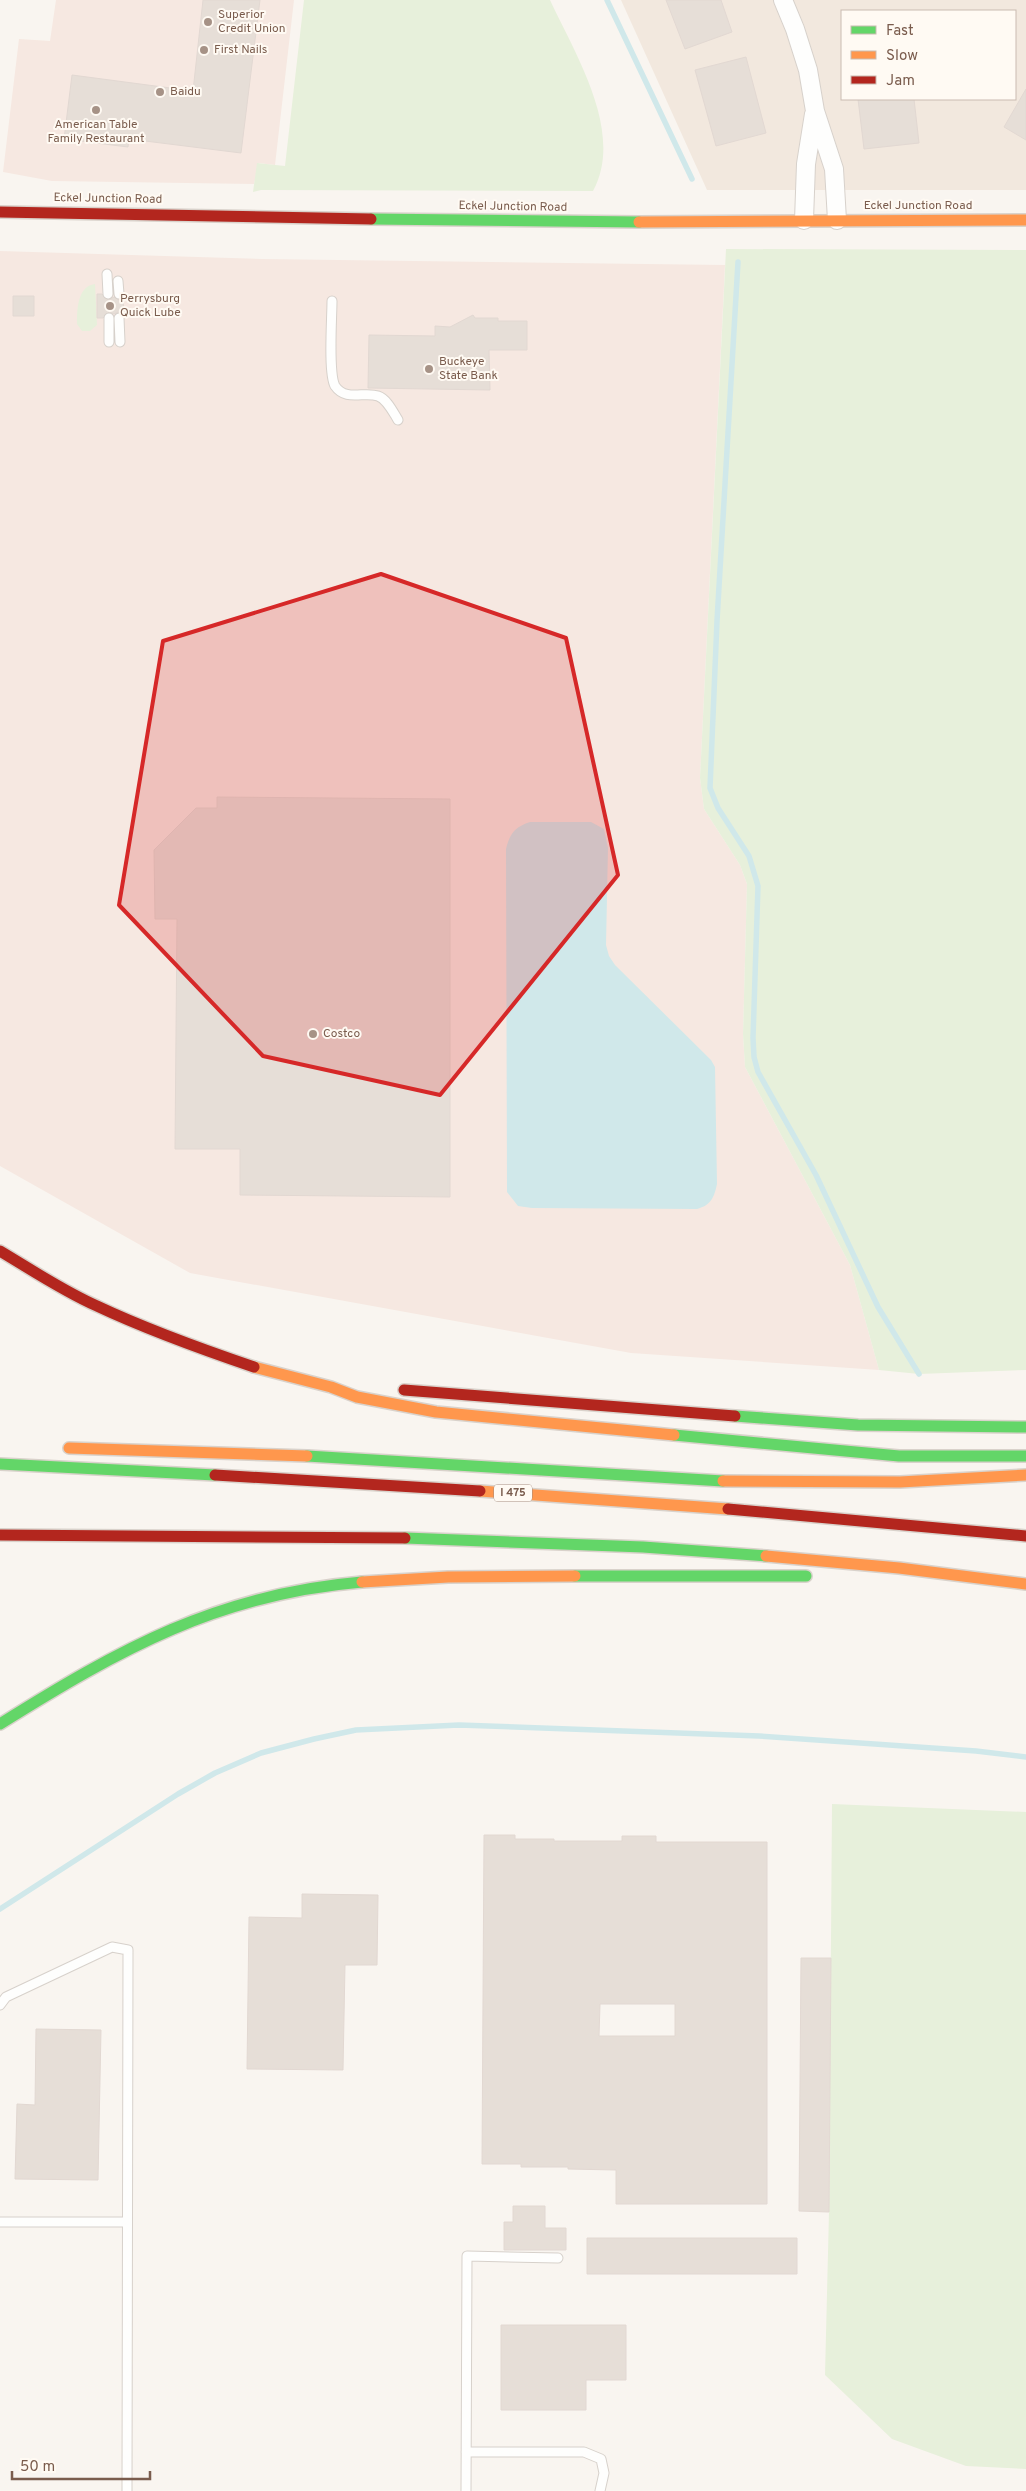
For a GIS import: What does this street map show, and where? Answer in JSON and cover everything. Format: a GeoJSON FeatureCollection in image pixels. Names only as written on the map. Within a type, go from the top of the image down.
{"type":"FeatureCollection","features":[{"type":"Feature","properties":{"kind":"main road","name":"Eckel Junction Road"},"geometry":{"type":"LineString","coordinates":[[0,212],[545,222],[1026,220]]}},
{"type":"Feature","properties":{"kind":"main road"},"geometry":{"type":"LineString","coordinates":[[0,1251],[54,1284],[96,1306],[183,1343],[255,1367],[331,1387],[357,1397],[436,1412],[524,1422],[890,1455],[1026,1456]]}},
{"type":"Feature","properties":{"kind":"main road"},"geometry":{"type":"LineString","coordinates":[[331,1387],[368,1387]]}},
{"type":"Feature","properties":{"kind":"main road"},"geometry":{"type":"LineString","coordinates":[[395,1390],[858,1425],[1026,1427]]}},
{"type":"Feature","properties":{"kind":"main road"},"geometry":{"type":"LineString","coordinates":[[57,1448],[351,1458],[713,1481],[900,1482],[1026,1475]]}},
{"type":"Feature","properties":{"kind":"main road","name":"I 475"},"geometry":{"type":"LineString","coordinates":[[0,1464],[173,1472],[564,1496],[1026,1536]]}},
{"type":"Feature","properties":{"kind":"main road"},"geometry":{"type":"LineString","coordinates":[[0,1535],[315,1537],[562,1544],[804,1559],[960,1575],[1026,1584]]}},
{"type":"Feature","properties":{"kind":"main road"},"geometry":{"type":"LineString","coordinates":[[15,1701],[66,1675],[116,1655],[166,1631],[226,1608],[316,1587],[380,1579],[463,1575],[813,1576]]}},
{"type":"Feature","properties":{"kind":"main road"},"geometry":{"type":"LineString","coordinates":[[852,1576],[960,1575]]}},
{"type":"Feature","properties":{"kind":"main road"},"geometry":{"type":"LineString","coordinates":[[0,1724],[116,1655]]}},
{"type":"Feature","properties":{"kind":"street"},"geometry":{"type":"LineString","coordinates":[[783,0],[795,29],[808,70],[815,111],[834,169],[837,220]]}},
{"type":"Feature","properties":{"kind":"street"},"geometry":{"type":"LineString","coordinates":[[804,220],[806,164],[815,111]]}},
{"type":"Feature","properties":{"kind":"lane"},"geometry":{"type":"LineString","coordinates":[[107,274],[108,294]]}},
{"type":"Feature","properties":{"kind":"lane"},"geometry":{"type":"LineString","coordinates":[[118,281],[119,294]]}},
{"type":"Feature","properties":{"kind":"lane"},"geometry":{"type":"LineString","coordinates":[[332,301],[332,372],[335,385],[342,392],[354,396],[378,396],[385,401],[398,420]]}},
{"type":"Feature","properties":{"kind":"lane"},"geometry":{"type":"LineString","coordinates":[[109,318],[109,342]]}},
{"type":"Feature","properties":{"kind":"lane"},"geometry":{"type":"LineString","coordinates":[[119,318],[120,342]]}},
{"type":"Feature","properties":{"kind":"lane"},"geometry":{"type":"LineString","coordinates":[[0,2005],[6,1997],[112,1947],[128,1950],[126,2222],[128,2491]]}},
{"type":"Feature","properties":{"kind":"lane"},"geometry":{"type":"LineString","coordinates":[[0,2222],[126,2222]]}},
{"type":"Feature","properties":{"kind":"lane"},"geometry":{"type":"LineString","coordinates":[[466,2491],[467,2256],[558,2258]]}},
{"type":"Feature","properties":{"kind":"lane"},"geometry":{"type":"LineString","coordinates":[[466,2452],[584,2452],[601,2459],[604,2473],[600,2491]]}},
{"type":"Feature","properties":{"kind":"highlighted area"},"geometry":{"type":"Polygon","coordinates":[[[381,574],[566,638],[618,875],[440,1095],[263,1056],[119,905],[163,641],[381,574]]]}},
{"type":"Feature","properties":{"kind":"shaded area"},"geometry":{"type":"Polygon","coordinates":[[[56,0],[294,0],[275,165],[259,163],[254,184],[52,181],[3,172],[19,39],[50,41],[56,0]]]}},
{"type":"Feature","properties":{"kind":"shaded area"},"geometry":{"type":"Polygon","coordinates":[[[621,0],[1026,0],[1026,190],[707,190],[621,0]]]}},
{"type":"Feature","properties":{"kind":"shaded area"},"geometry":{"type":"Polygon","coordinates":[[[0,251],[262,259],[725,265],[700,778],[704,809],[740,865],[747,884],[743,1034],[745,1067],[850,1265],[879,1370],[631,1353],[190,1273],[0,1166],[0,251]]]}},
{"type":"Feature","properties":{"kind":"green space"},"geometry":{"type":"Polygon","coordinates":[[[304,0],[550,0],[583,69],[600,119],[603,144],[601,168],[593,191],[261,190],[253,192],[257,163],[285,166],[304,0]]]}},
{"type":"Feature","properties":{"kind":"green space"},"geometry":{"type":"Polygon","coordinates":[[[726,249],[1026,250],[1026,1370],[919,1374],[879,1370],[850,1265],[745,1067],[743,1034],[747,884],[740,865],[704,809],[700,778],[726,249]]]}},
{"type":"Feature","properties":{"kind":"green space"},"geometry":{"type":"Polygon","coordinates":[[[95,284],[97,325],[90,331],[82,331],[77,324],[79,300],[85,289],[95,284]]]}},
{"type":"Feature","properties":{"kind":"green space"},"geometry":{"type":"Polygon","coordinates":[[[832,1804],[1026,1812],[1026,2469],[966,2466],[892,2439],[825,2375],[829,2212],[832,1804]]]}},
{"type":"Feature","properties":{"kind":"water"},"geometry":{"type":"Polygon","coordinates":[[[530,822],[591,822],[604,829],[608,848],[606,945],[609,956],[615,965],[711,1060],[715,1067],[717,1184],[711,1200],[702,1207],[697,1209],[532,1208],[518,1206],[507,1192],[506,849],[514,831],[530,822]]]}},
{"type":"Feature","properties":{"kind":"building"},"geometry":{"type":"Polygon","coordinates":[[[203,0],[260,0],[241,153],[129,139],[128,147],[64,139],[72,75],[193,91],[203,0]]]}},
{"type":"Feature","properties":{"kind":"building"},"geometry":{"type":"Polygon","coordinates":[[[666,0],[721,0],[732,32],[685,49],[666,0]]]}},
{"type":"Feature","properties":{"kind":"building"},"geometry":{"type":"Polygon","coordinates":[[[746,57],[766,133],[716,146],[695,70],[746,57]]]}},
{"type":"Feature","properties":{"kind":"building"},"geometry":{"type":"Polygon","coordinates":[[[1026,89],[1026,140],[1004,127],[1026,89]]]}},
{"type":"Feature","properties":{"kind":"building"},"geometry":{"type":"Polygon","coordinates":[[[858,100],[914,100],[919,143],[864,149],[858,100]]]}},
{"type":"Feature","properties":{"kind":"building","name":"Perrysburg Quick Lube"},"geometry":{"type":"Polygon","coordinates":[[[97,294],[102,294],[108,300],[114,297],[119,300],[123,298],[124,314],[109,312],[103,318],[97,318],[97,294]]]}},
{"type":"Feature","properties":{"kind":"building"},"geometry":{"type":"Polygon","coordinates":[[[13,296],[34,296],[34,316],[13,316],[13,296]]]}},
{"type":"Feature","properties":{"kind":"building","name":"Buckeye State Bank"},"geometry":{"type":"Polygon","coordinates":[[[473,315],[475,318],[498,318],[498,321],[527,321],[527,350],[489,350],[490,390],[368,388],[369,335],[435,336],[435,326],[450,327],[473,315]]]}},
{"type":"Feature","properties":{"kind":"building","name":"Costco"},"geometry":{"type":"Polygon","coordinates":[[[217,797],[450,799],[450,1197],[240,1195],[240,1149],[175,1149],[177,919],[155,919],[154,850],[196,808],[217,808],[217,797]]]}},
{"type":"Feature","properties":{"kind":"building"},"geometry":{"type":"Polygon","coordinates":[[[484,1835],[515,1835],[515,1839],[554,1839],[554,1841],[622,1841],[622,1836],[656,1836],[656,1842],[767,1842],[767,2204],[616,2204],[616,2170],[521,2167],[521,2164],[482,2164],[484,1835]],[[600,2004],[599,2036],[675,2036],[675,2004],[600,2004]]]}},
{"type":"Feature","properties":{"kind":"building"},"geometry":{"type":"Polygon","coordinates":[[[302,1894],[378,1895],[377,1965],[345,1965],[343,2070],[247,2069],[249,1917],[302,1918],[302,1894]]]}},
{"type":"Feature","properties":{"kind":"building"},"geometry":{"type":"Polygon","coordinates":[[[801,1958],[831,1958],[829,2212],[799,2211],[801,1958]]]}},
{"type":"Feature","properties":{"kind":"building"},"geometry":{"type":"Polygon","coordinates":[[[36,2029],[101,2030],[98,2180],[15,2179],[17,2104],[35,2105],[36,2029]]]}},
{"type":"Feature","properties":{"kind":"building"},"geometry":{"type":"Polygon","coordinates":[[[513,2206],[545,2206],[545,2228],[566,2228],[566,2250],[504,2250],[504,2222],[513,2222],[513,2206]]]}},
{"type":"Feature","properties":{"kind":"building"},"geometry":{"type":"Polygon","coordinates":[[[587,2238],[797,2238],[797,2274],[587,2274],[587,2238]]]}},
{"type":"Feature","properties":{"kind":"building"},"geometry":{"type":"Polygon","coordinates":[[[501,2325],[626,2325],[626,2380],[586,2380],[586,2410],[501,2410],[501,2325]]]}},
{"type":"Feature","properties":{"kind":"waterway"},"geometry":{"type":"LineString","coordinates":[[607,0],[692,179]]}},
{"type":"Feature","properties":{"kind":"waterway"},"geometry":{"type":"LineString","coordinates":[[738,262],[717,621],[710,788],[718,808],[749,856],[758,886],[753,1038],[754,1057],[758,1072],[816,1175],[878,1307],[919,1374]]}},
{"type":"Feature","properties":{"kind":"waterway"},"geometry":{"type":"LineString","coordinates":[[0,1909],[178,1794],[215,1773],[261,1753],[356,1730],[459,1725],[759,1736],[976,1751],[1026,1757]]}},
{"type":"Feature","properties":{"kind":"traffic: fast"},"geometry":{"type":"LineString","coordinates":[[371,219],[639,222]]}},
{"type":"Feature","properties":{"kind":"traffic: fast"},"geometry":{"type":"LineString","coordinates":[[735,1416],[858,1425],[1026,1427]]}},
{"type":"Feature","properties":{"kind":"traffic: fast"},"geometry":{"type":"LineString","coordinates":[[674,1435],[899,1456],[1026,1456]]}},
{"type":"Feature","properties":{"kind":"traffic: fast"},"geometry":{"type":"LineString","coordinates":[[307,1456],[723,1481]]}},
{"type":"Feature","properties":{"kind":"traffic: fast"},"geometry":{"type":"LineString","coordinates":[[0,1464],[215,1475]]}},
{"type":"Feature","properties":{"kind":"traffic: fast"},"geometry":{"type":"LineString","coordinates":[[405,1538],[643,1547],[766,1556]]}},
{"type":"Feature","properties":{"kind":"traffic: fast"},"geometry":{"type":"LineString","coordinates":[[575,1576],[806,1576]]}},
{"type":"Feature","properties":{"kind":"traffic: fast"},"geometry":{"type":"LineString","coordinates":[[0,1724],[87,1672],[129,1649],[172,1629],[216,1612],[262,1599],[310,1588],[362,1582]]}},
{"type":"Feature","properties":{"kind":"traffic: slow"},"geometry":{"type":"LineString","coordinates":[[639,222],[1026,220]]}},
{"type":"Feature","properties":{"kind":"traffic: slow"},"geometry":{"type":"LineString","coordinates":[[254,1367],[331,1387],[357,1397],[436,1412],[674,1435]]}},
{"type":"Feature","properties":{"kind":"traffic: slow"},"geometry":{"type":"LineString","coordinates":[[69,1448],[307,1456]]}},
{"type":"Feature","properties":{"kind":"traffic: slow"},"geometry":{"type":"LineString","coordinates":[[723,1481],[900,1482],[1026,1475]]}},
{"type":"Feature","properties":{"kind":"traffic: slow"},"geometry":{"type":"LineString","coordinates":[[480,1491],[728,1509]]}},
{"type":"Feature","properties":{"kind":"traffic: slow"},"geometry":{"type":"LineString","coordinates":[[766,1556],[899,1568],[1026,1584]]}},
{"type":"Feature","properties":{"kind":"traffic: slow"},"geometry":{"type":"LineString","coordinates":[[362,1582],[448,1577],[575,1576]]}},
{"type":"Feature","properties":{"kind":"traffic: jam"},"geometry":{"type":"LineString","coordinates":[[0,212],[371,219]]}},
{"type":"Feature","properties":{"kind":"traffic: jam"},"geometry":{"type":"LineString","coordinates":[[0,1251],[60,1287],[97,1306],[175,1339],[254,1367]]}},
{"type":"Feature","properties":{"kind":"traffic: jam"},"geometry":{"type":"LineString","coordinates":[[404,1390],[735,1416]]}},
{"type":"Feature","properties":{"kind":"traffic: jam"},"geometry":{"type":"LineString","coordinates":[[215,1475],[480,1491]]}},
{"type":"Feature","properties":{"kind":"traffic: jam"},"geometry":{"type":"LineString","coordinates":[[728,1509],[1026,1536]]}},
{"type":"Feature","properties":{"kind":"traffic: jam"},"geometry":{"type":"LineString","coordinates":[[0,1535],[405,1538]]}},
{"type":"Feature","properties":{"kind":"place","name":"Superior Credit Union"},"geometry":{"type":"Point","coordinates":[208,22]}},
{"type":"Feature","properties":{"kind":"place","name":"First Nails"},"geometry":{"type":"Point","coordinates":[204,50]}},
{"type":"Feature","properties":{"kind":"place","name":"Baidu"},"geometry":{"type":"Point","coordinates":[160,92]}},
{"type":"Feature","properties":{"kind":"place","name":"American Table Family Restaurant"},"geometry":{"type":"Point","coordinates":[96,110]}},
{"type":"Feature","properties":{"kind":"place","name":"Perrysburg Quick Lube"},"geometry":{"type":"Point","coordinates":[110,306]}},
{"type":"Feature","properties":{"kind":"place","name":"Buckeye State Bank"},"geometry":{"type":"Point","coordinates":[429,369]}},
{"type":"Feature","properties":{"kind":"place","name":"Costco"},"geometry":{"type":"Point","coordinates":[313,1034]}}]}
